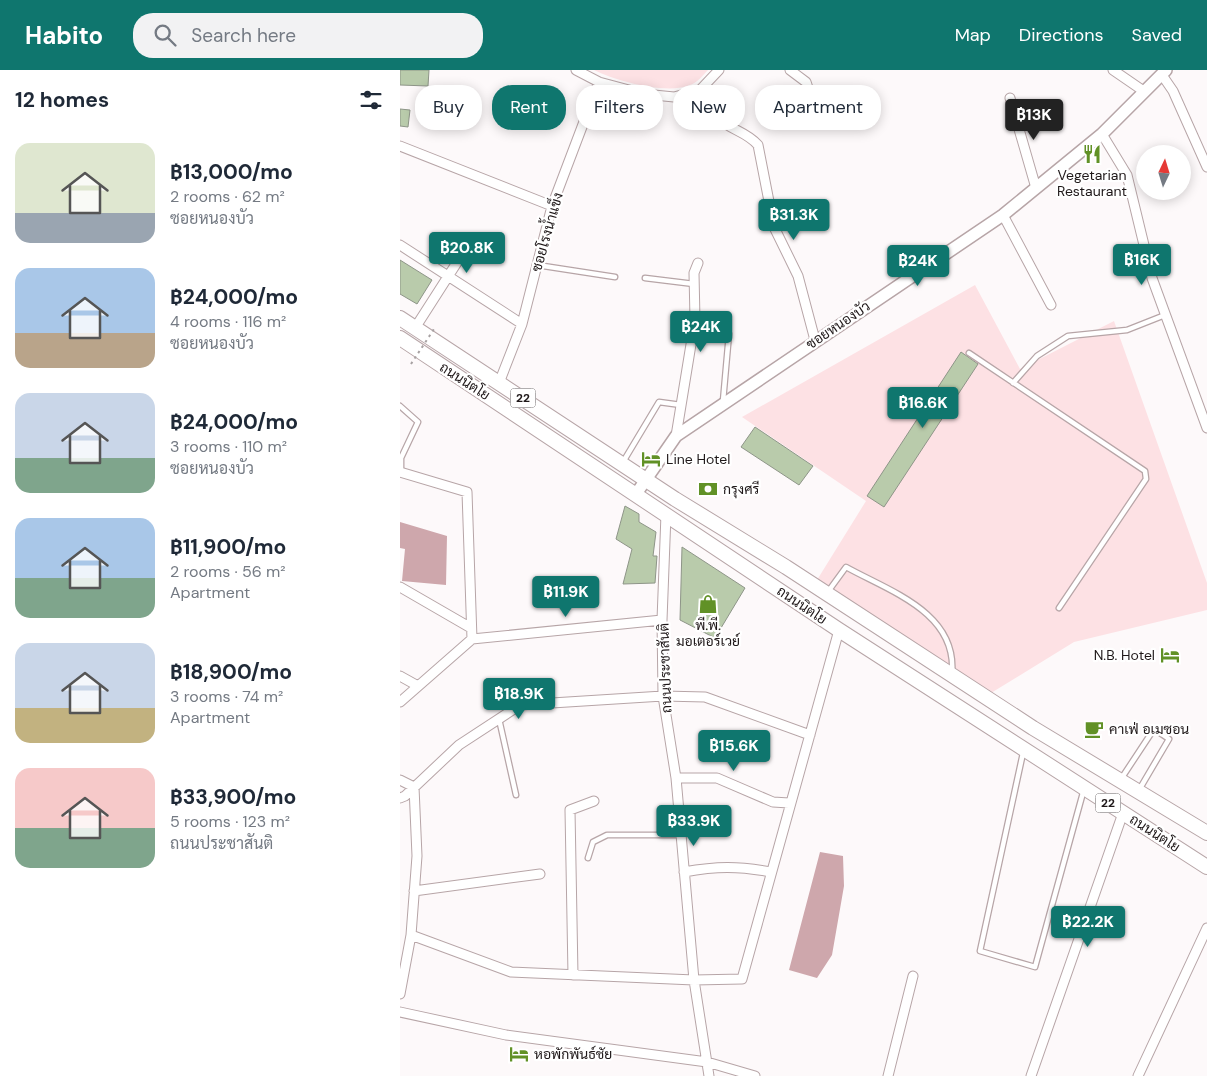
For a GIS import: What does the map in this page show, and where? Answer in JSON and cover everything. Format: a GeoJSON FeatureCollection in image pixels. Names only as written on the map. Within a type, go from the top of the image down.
{"type":"FeatureCollection","features":[{"type":"Feature","properties":{"kind":"main road","name":"ถนนนิตโย"},"geometry":{"type":"LineString","coordinates":[[400,318],[675,499],[827,594],[1033,728],[1207,833]]}},
{"type":"Feature","properties":{"kind":"main road","name":"ถนนนิตโย"},"geometry":{"type":"LineString","coordinates":[[400,338],[839,630],[1207,867]]}},
{"type":"Feature","properties":{"kind":"main road","name":"ถนนประชาสันติ"},"geometry":{"type":"LineString","coordinates":[[666,514],[675,499]]}},
{"type":"Feature","properties":{"kind":"main road"},"geometry":{"type":"LineString","coordinates":[[897,667],[909,648]]}},
{"type":"Feature","properties":{"kind":"street"},"geometry":{"type":"LineString","coordinates":[[576,70],[599,82],[644,94],[673,97]]}},
{"type":"Feature","properties":{"kind":"street"},"geometry":{"type":"LineString","coordinates":[[705,85],[719,70]]}},
{"type":"Feature","properties":{"kind":"street"},"geometry":{"type":"LineString","coordinates":[[790,70],[806,82],[807,85]]}},
{"type":"Feature","properties":{"kind":"street"},"geometry":{"type":"LineString","coordinates":[[1113,70],[1145,92]]}},
{"type":"Feature","properties":{"kind":"street"},"geometry":{"type":"LineString","coordinates":[[1164,72],[1207,167]]}},
{"type":"Feature","properties":{"kind":"street","name":"ซอยหนองบัว"},"geometry":{"type":"LineString","coordinates":[[636,494],[676,436],[1002,214],[1102,134],[1164,72]]}},
{"type":"Feature","properties":{"kind":"street","name":"ซอยโรงน้ำแข็ง"},"geometry":{"type":"LineString","coordinates":[[499,383],[522,324],[552,206],[599,82]]}},
{"type":"Feature","properties":{"kind":"street"},"geometry":{"type":"LineString","coordinates":[[1010,98],[1036,188]]}},
{"type":"Feature","properties":{"kind":"street"},"geometry":{"type":"LineString","coordinates":[[737,130],[750,136],[758,145],[774,227],[798,276],[815,340]]}},
{"type":"Feature","properties":{"kind":"street"},"geometry":{"type":"LineString","coordinates":[[1102,134],[1126,175],[1152,278],[1207,428]]}},
{"type":"Feature","properties":{"kind":"street"},"geometry":{"type":"LineString","coordinates":[[400,146],[552,206]]}},
{"type":"Feature","properties":{"kind":"street"},"geometry":{"type":"LineString","coordinates":[[1002,214],[1051,305]]}},
{"type":"Feature","properties":{"kind":"street"},"geometry":{"type":"LineString","coordinates":[[400,245],[522,324]]}},
{"type":"Feature","properties":{"kind":"street"},"geometry":{"type":"LineString","coordinates":[[415,328],[464,250]]}},
{"type":"Feature","properties":{"kind":"street"},"geometry":{"type":"LineString","coordinates":[[676,436],[694,320],[694,273],[698,263]]}},
{"type":"Feature","properties":{"kind":"street"},"geometry":{"type":"LineString","coordinates":[[401,473],[467,492],[472,639]]}},
{"type":"Feature","properties":{"kind":"street","name":"ถนนประชาสันติ"},"geometry":{"type":"LineString","coordinates":[[666,514],[662,620],[663,696],[676,778],[694,980],[709,1076]]}},
{"type":"Feature","properties":{"kind":"street"},"geometry":{"type":"LineString","coordinates":[[400,587],[471,628]]}},
{"type":"Feature","properties":{"kind":"street"},"geometry":{"type":"LineString","coordinates":[[400,702],[472,639],[662,620]]}},
{"type":"Feature","properties":{"kind":"street"},"geometry":{"type":"LineString","coordinates":[[411,935],[511,972],[694,980],[742,979],[839,630]]}},
{"type":"Feature","properties":{"kind":"street"},"geometry":{"type":"LineString","coordinates":[[400,676],[418,686]]}},
{"type":"Feature","properties":{"kind":"street"},"geometry":{"type":"LineString","coordinates":[[400,798],[459,745],[520,705],[663,696],[705,697],[810,735]]}},
{"type":"Feature","properties":{"kind":"street"},"geometry":{"type":"LineString","coordinates":[[676,778],[717,778],[773,802],[790,804]]}},
{"type":"Feature","properties":{"kind":"street"},"geometry":{"type":"LineString","coordinates":[[400,780],[414,787]]}},
{"type":"Feature","properties":{"kind":"street"},"geometry":{"type":"LineString","coordinates":[[400,994],[411,935],[417,856],[414,787]]}},
{"type":"Feature","properties":{"kind":"street"},"geometry":{"type":"LineString","coordinates":[[573,975],[570,810],[594,801]]}},
{"type":"Feature","properties":{"kind":"street"},"geometry":{"type":"LineString","coordinates":[[1031,1076],[1123,813]]}},
{"type":"Feature","properties":{"kind":"street"},"geometry":{"type":"LineString","coordinates":[[684,872],[714,866],[739,866],[771,872]]}},
{"type":"Feature","properties":{"kind":"street"},"geometry":{"type":"LineString","coordinates":[[414,891],[540,874]]}},
{"type":"Feature","properties":{"kind":"street"},"geometry":{"type":"LineString","coordinates":[[1138,1076],[1207,928]]}},
{"type":"Feature","properties":{"kind":"street"},"geometry":{"type":"LineString","coordinates":[[888,1076],[913,976]]}},
{"type":"Feature","properties":{"kind":"street"},"geometry":{"type":"LineString","coordinates":[[400,1012],[506,1035],[707,1062],[755,1076]]}},
{"type":"Feature","properties":{"kind":"lane"},"geometry":{"type":"LineString","coordinates":[[537,265],[615,277]]}},
{"type":"Feature","properties":{"kind":"lane"},"geometry":{"type":"LineString","coordinates":[[645,278],[694,284]]}},
{"type":"Feature","properties":{"kind":"lane"},"geometry":{"type":"LineString","coordinates":[[1013,382],[1037,356],[1068,336],[1127,330],[1166,315]]}},
{"type":"Feature","properties":{"kind":"lane"},"geometry":{"type":"LineString","coordinates":[[723,403],[729,334]]}},
{"type":"Feature","properties":{"kind":"lane"},"geometry":{"type":"LineString","coordinates":[[969,354],[1145,471],[1146,479],[1059,608]]}},
{"type":"Feature","properties":{"kind":"lane"},"geometry":{"type":"LineString","coordinates":[[622,464],[659,402],[681,405]]}},
{"type":"Feature","properties":{"kind":"lane"},"geometry":{"type":"LineString","coordinates":[[400,406],[418,422],[400,458],[401,473]]}},
{"type":"Feature","properties":{"kind":"lane"},"geometry":{"type":"LineString","coordinates":[[827,594],[846,567],[893,590],[932,617],[949,645],[953,659],[952,674]]}},
{"type":"Feature","properties":{"kind":"lane"},"geometry":{"type":"LineString","coordinates":[[499,719],[516,795]]}},
{"type":"Feature","properties":{"kind":"lane"},"geometry":{"type":"LineString","coordinates":[[1120,780],[1154,729],[1169,739],[1138,791]]}},
{"type":"Feature","properties":{"kind":"lane"},"geometry":{"type":"LineString","coordinates":[[1024,749],[980,950],[1035,967],[1085,788]]}},
{"type":"Feature","properties":{"kind":"lane"},"geometry":{"type":"LineString","coordinates":[[588,858],[593,842],[607,835],[681,835]]}},
{"type":"Feature","properties":{"kind":"path"},"geometry":{"type":"LineString","coordinates":[[411,364],[436,326]]}},
{"type":"Feature","properties":{"kind":"shaded area"},"geometry":{"type":"Polygon","coordinates":[[[594,70],[708,70],[693,84],[673,85],[673,88],[663,88],[663,85],[642,85],[594,70]]]}},
{"type":"Feature","properties":{"kind":"shaded area"},"geometry":{"type":"Polygon","coordinates":[[[975,285],[1020,369],[1114,321],[1207,583],[1207,610],[1074,642],[991,693],[817,580],[866,501],[742,417],[975,285]]]}},
{"type":"Feature","properties":{"kind":"shaded area"},"geometry":{"type":"Polygon","coordinates":[[[400,522],[447,536],[446,585],[402,581],[405,549],[400,548],[400,522]]]}},
{"type":"Feature","properties":{"kind":"shaded area"},"geometry":{"type":"Polygon","coordinates":[[[820,852],[843,856],[844,886],[832,955],[817,978],[789,970],[820,852]]]}},
{"type":"Feature","properties":{"kind":"building"},"geometry":{"type":"Polygon","coordinates":[[[400,70],[429,70],[428,85],[400,85],[400,70]]]}},
{"type":"Feature","properties":{"kind":"building"},"geometry":{"type":"Polygon","coordinates":[[[400,109],[410,110],[408,127],[400,126],[400,109]]]}},
{"type":"Feature","properties":{"kind":"building"},"geometry":{"type":"Polygon","coordinates":[[[400,260],[432,280],[417,304],[400,294],[400,260]]]}},
{"type":"Feature","properties":{"kind":"building"},"geometry":{"type":"Polygon","coordinates":[[[961,352],[978,364],[884,507],[867,496],[961,352]]]}},
{"type":"Feature","properties":{"kind":"building"},"geometry":{"type":"Polygon","coordinates":[[[755,427],[813,466],[799,485],[741,447],[755,427]]]}},
{"type":"Feature","properties":{"kind":"building","name":"พี.พี. มอเตอร์เวย์"},"geometry":{"type":"Polygon","coordinates":[[[625,506],[639,514],[639,522],[656,532],[653,556],[657,556],[655,583],[623,584],[632,549],[616,539],[625,506]]]}},
{"type":"Feature","properties":{"kind":"building","name":"พี.พี. มอเตอร์เวย์"},"geometry":{"type":"Polygon","coordinates":[[[682,547],[745,588],[715,638],[680,620],[682,547]]]}},
{"type":"Feature","properties":{"kind":"place","name":"Vegetarian Restaurant"},"geometry":{"type":"Point","coordinates":[1092,154]}},
{"type":"Feature","properties":{"kind":"place","name":"Line Hotel"},"geometry":{"type":"Point","coordinates":[651,459]}},
{"type":"Feature","properties":{"kind":"place","name":"กรุงศรี"},"geometry":{"type":"Point","coordinates":[708,489]}},
{"type":"Feature","properties":{"kind":"place","name":"พี.พี. มอเตอร์เวย์"},"geometry":{"type":"Point","coordinates":[708,604]}},
{"type":"Feature","properties":{"kind":"place","name":"N.B. Hotel"},"geometry":{"type":"Point","coordinates":[1170,655]}},
{"type":"Feature","properties":{"kind":"place","name":"คาเฟ่ อเมซอน"},"geometry":{"type":"Point","coordinates":[1094,729]}},
{"type":"Feature","properties":{"kind":"place","name":"หอพักพันธ์ชัย"},"geometry":{"type":"Point","coordinates":[519,1054]}}]}
